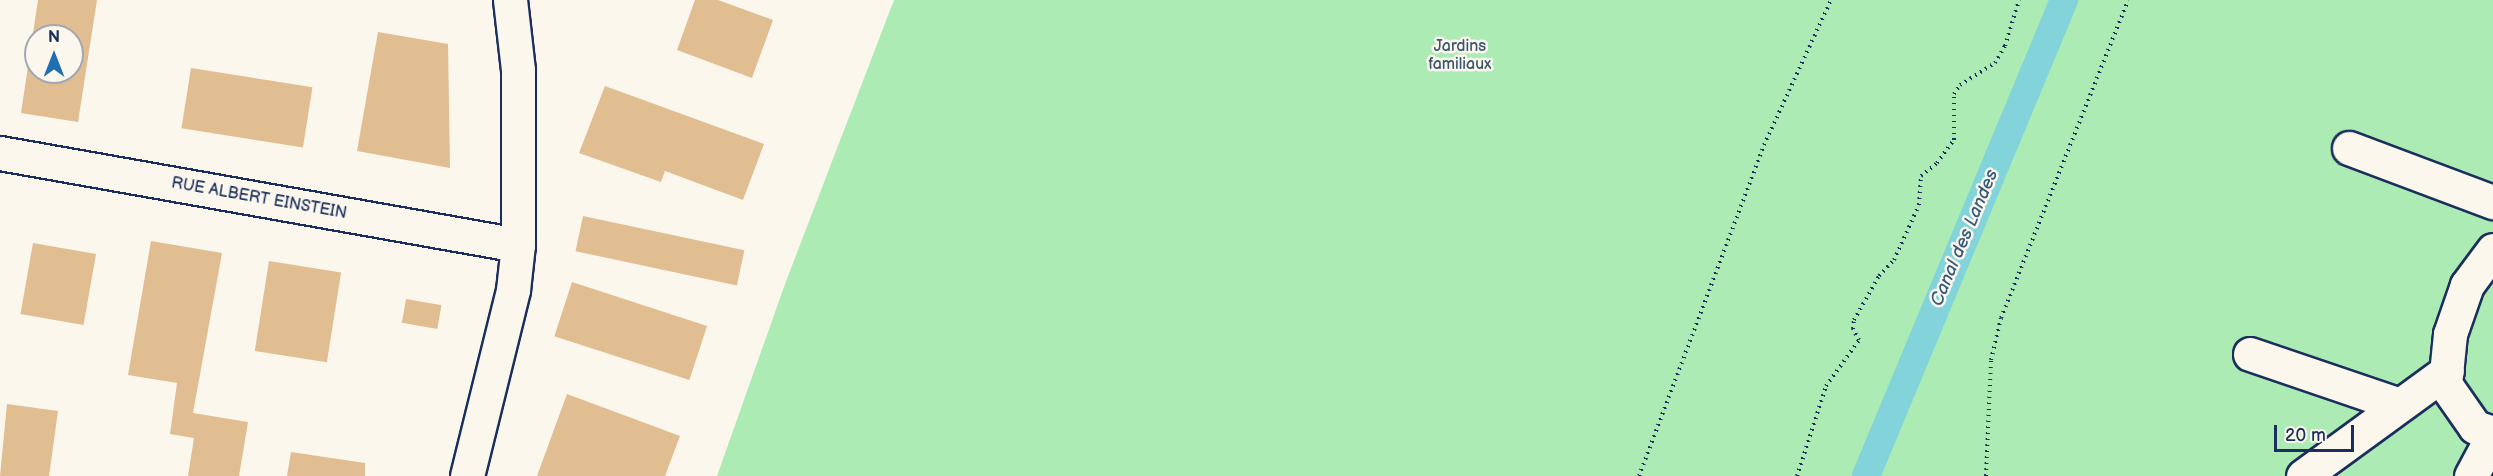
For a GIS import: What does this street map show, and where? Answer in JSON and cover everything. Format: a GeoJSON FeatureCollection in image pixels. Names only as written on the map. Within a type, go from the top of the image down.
{"type":"FeatureCollection","features":[{"type":"Feature","properties":{"kind":"street"},"geometry":{"type":"LineString","coordinates":[[467,476],[513,290],[518,245],[518,70],[510,0]]}},
{"type":"Feature","properties":{"kind":"street"},"geometry":{"type":"LineString","coordinates":[[2349,148],[2493,202]]}},
{"type":"Feature","properties":{"kind":"street","name":"RUE ALBERT EINSTEIN"},"geometry":{"type":"LineString","coordinates":[[0,153],[518,245]]}},
{"type":"Feature","properties":{"kind":"street"},"geometry":{"type":"LineString","coordinates":[[2471,476],[2493,434],[2475,427],[2445,384],[2446,371],[2450,334],[2467,285],[2493,250]]}},
{"type":"Feature","properties":{"kind":"street"},"geometry":{"type":"LineString","coordinates":[[2250,354],[2400,405]]}},
{"type":"Feature","properties":{"kind":"street"},"geometry":{"type":"LineString","coordinates":[[2303,476],[2446,371]]}},
{"type":"Feature","properties":{"kind":"path"},"geometry":{"type":"LineString","coordinates":[[1639,476],[1764,145],[1831,0]]}},
{"type":"Feature","properties":{"kind":"path"},"geometry":{"type":"LineString","coordinates":[[1797,476],[1826,386],[1859,340],[1853,323],[1879,276],[1894,260],[1919,205],[1921,176],[1937,163],[1954,140],[1954,94],[1960,85],[1995,63],[2005,46],[2019,0]]}},
{"type":"Feature","properties":{"kind":"path"},"geometry":{"type":"LineString","coordinates":[[1986,476],[1991,360],[2001,318],[2128,0]]}},
{"type":"Feature","properties":{"kind":"green space","name":"Jardins familiaux"},"geometry":{"type":"Polygon","coordinates":[[[894,0],[2493,0],[2493,476],[717,476],[785,284],[894,0]]]}},
{"type":"Feature","properties":{"kind":"building"},"geometry":{"type":"Polygon","coordinates":[[[38,0],[97,0],[84,83],[84,24],[34,24],[38,0]]]}},
{"type":"Feature","properties":{"kind":"building"},"geometry":{"type":"Polygon","coordinates":[[[695,0],[718,0],[773,20],[752,78],[677,50],[695,0]]]}},
{"type":"Feature","properties":{"kind":"building"},"geometry":{"type":"Polygon","coordinates":[[[378,32],[448,44],[450,168],[357,151],[378,32]]]}},
{"type":"Feature","properties":{"kind":"building"},"geometry":{"type":"Polygon","coordinates":[[[191,68],[312,87],[303,147],[181,128],[191,68]]]}},
{"type":"Feature","properties":{"kind":"building"},"geometry":{"type":"Polygon","coordinates":[[[25,84],[84,84],[78,122],[21,113],[25,84]]]}},
{"type":"Feature","properties":{"kind":"building"},"geometry":{"type":"Polygon","coordinates":[[[605,86],[764,144],[743,200],[665,171],[661,182],[579,153],[605,86]]]}},
{"type":"Feature","properties":{"kind":"building"},"geometry":{"type":"Polygon","coordinates":[[[583,216],[744,250],[737,286],[576,251],[583,216]]]}},
{"type":"Feature","properties":{"kind":"building"},"geometry":{"type":"Polygon","coordinates":[[[151,241],[222,253],[193,413],[248,422],[239,476],[188,476],[194,438],[170,434],[177,383],[128,375],[151,241]]]}},
{"type":"Feature","properties":{"kind":"building"},"geometry":{"type":"Polygon","coordinates":[[[33,243],[96,254],[84,325],[20,314],[33,243]]]}},
{"type":"Feature","properties":{"kind":"building"},"geometry":{"type":"Polygon","coordinates":[[[269,261],[341,272],[327,362],[255,351],[269,261]]]}},
{"type":"Feature","properties":{"kind":"building"},"geometry":{"type":"Polygon","coordinates":[[[572,282],[707,326],[689,380],[554,336],[572,282]]]}},
{"type":"Feature","properties":{"kind":"building"},"geometry":{"type":"Polygon","coordinates":[[[406,299],[441,305],[437,329],[402,323],[406,299]]]}},
{"type":"Feature","properties":{"kind":"building"},"geometry":{"type":"Polygon","coordinates":[[[567,394],[680,436],[665,476],[537,476],[567,394]]]}},
{"type":"Feature","properties":{"kind":"building"},"geometry":{"type":"Polygon","coordinates":[[[7,404],[58,411],[49,476],[0,476],[7,404]]]}},
{"type":"Feature","properties":{"kind":"building"},"geometry":{"type":"Polygon","coordinates":[[[291,452],[365,463],[365,476],[287,476],[291,452]]]}},
{"type":"Feature","properties":{"kind":"waterway","name":"Canal des Landes"},"geometry":{"type":"LineString","coordinates":[[1866,476],[2064,0]]}}]}
